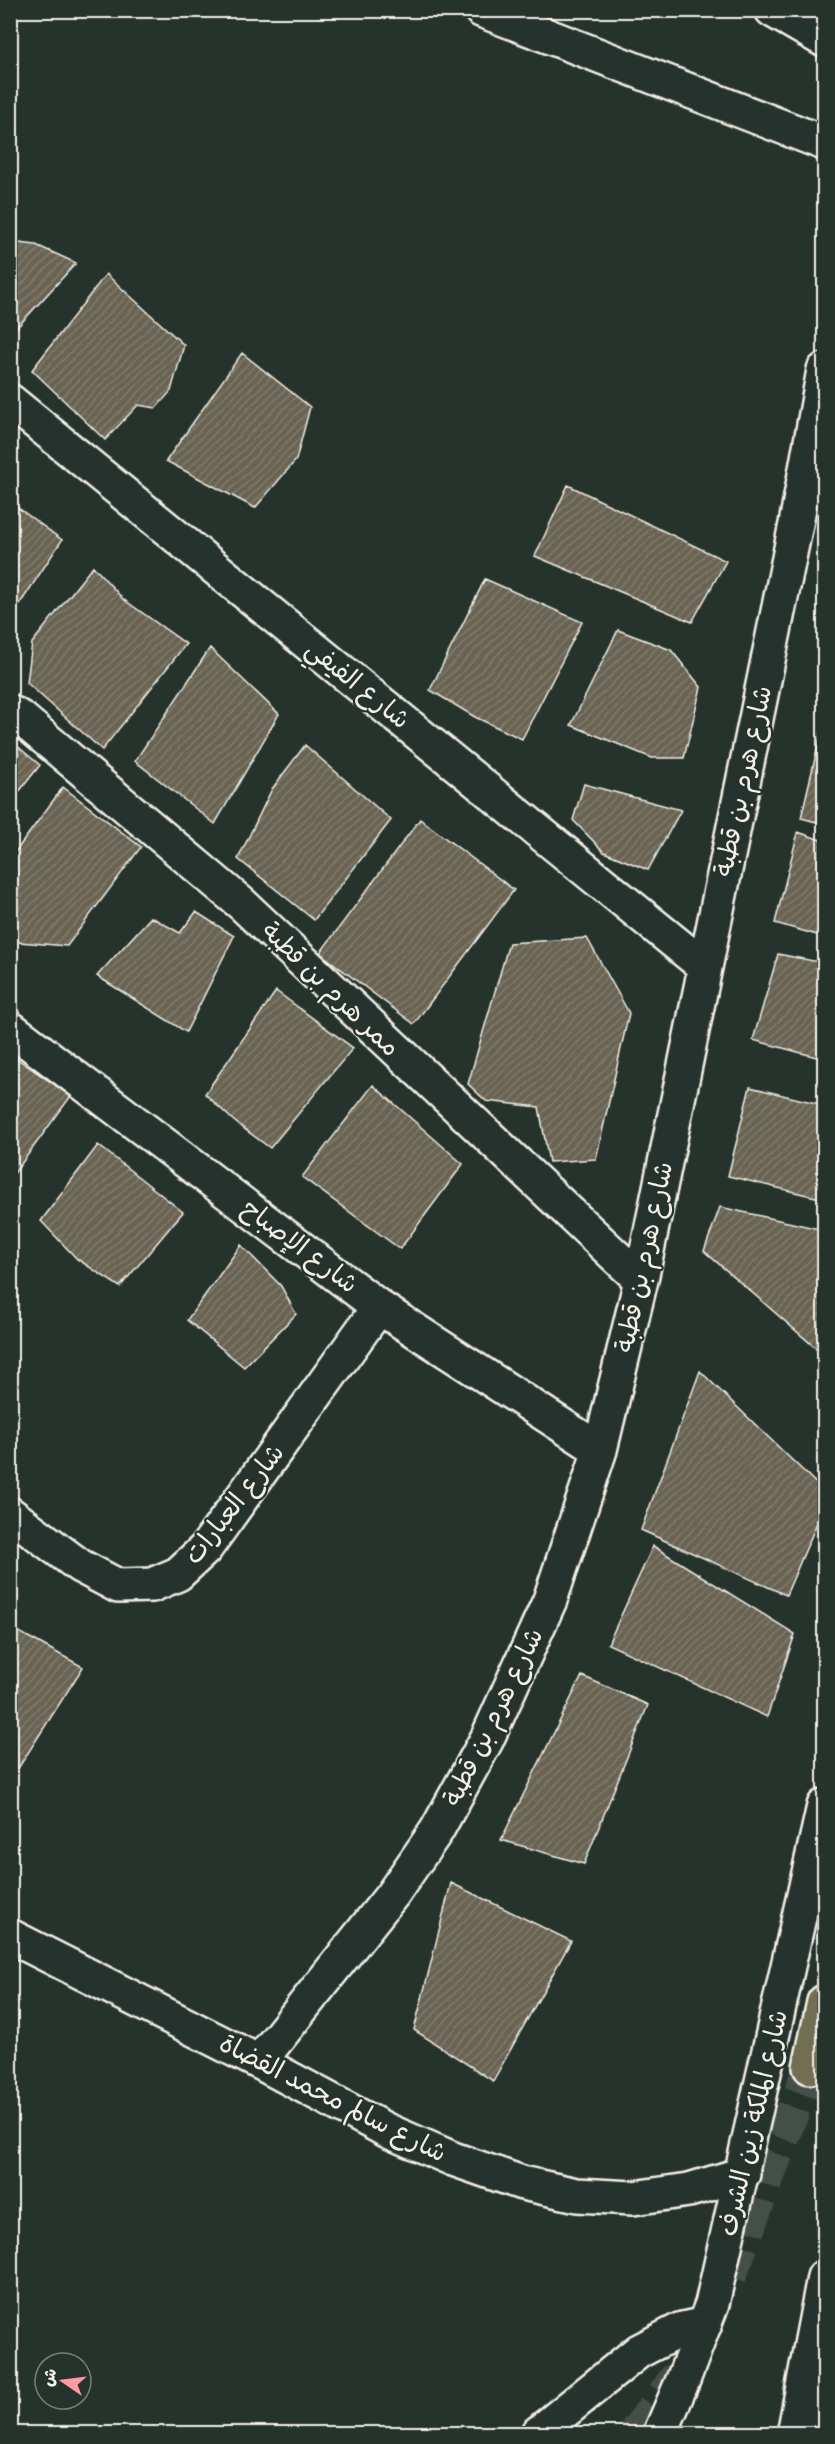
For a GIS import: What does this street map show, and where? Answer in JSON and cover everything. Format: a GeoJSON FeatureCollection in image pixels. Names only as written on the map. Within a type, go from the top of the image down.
{"type":"FeatureCollection","features":[{"type":"Feature","properties":{"kind":"highway"},"geometry":{"type":"LineString","coordinates":[[810,2067],[825,2002]]}},
{"type":"Feature","properties":{"kind":"street"},"geometry":{"type":"LineString","coordinates":[[481,10],[825,143]]}},
{"type":"Feature","properties":{"kind":"street"},"geometry":{"type":"LineString","coordinates":[[772,10],[825,40]]}},
{"type":"Feature","properties":{"kind":"street","name":"شارع هرم بن قطبة"},"geometry":{"type":"LineString","coordinates":[[259,2062],[392,1895],[442,1820],[487,1739],[550,1600],[600,1450],[641,1280],[796,524],[825,370]]}},
{"type":"Feature","properties":{"kind":"street","name":"شارع الفيفي"},"geometry":{"type":"LineString","coordinates":[[10,401],[705,968]]}},
{"type":"Feature","properties":{"kind":"street","name":"ممر هرم بن قطبة"},"geometry":{"type":"LineString","coordinates":[[10,712],[22,719],[242,904],[641,1280]]}},
{"type":"Feature","properties":{"kind":"street","name":"شارع الإصباح"},"geometry":{"type":"LineString","coordinates":[[10,1028],[380,1306],[600,1450]]}},
{"type":"Feature","properties":{"kind":"street","name":"شارع العبارات"},"geometry":{"type":"LineString","coordinates":[[10,1514],[80,1566],[118,1586],[152,1585],[178,1574],[205,1549],[380,1306]]}},
{"type":"Feature","properties":{"kind":"street","name":"شارع الملكة زين الشرف"},"geometry":{"type":"LineString","coordinates":[[660,2433],[712,2304],[825,1806]]}},
{"type":"Feature","properties":{"kind":"street","name":"شارع سالم محمد القضاة"},"geometry":{"type":"LineString","coordinates":[[10,1936],[259,2062],[386,2130],[453,2159],[522,2183],[577,2195],[633,2198],[689,2190],[743,2174]]}},
{"type":"Feature","properties":{"kind":"street"},"geometry":{"type":"LineString","coordinates":[[794,2433],[825,2277]]}},
{"type":"Feature","properties":{"kind":"street"},"geometry":{"type":"LineString","coordinates":[[817,2323],[825,2414]]}},
{"type":"Feature","properties":{"kind":"street"},"geometry":{"type":"LineString","coordinates":[[537,2433],[576,2404],[639,2351],[682,2329],[705,2324]]}},
{"type":"Feature","properties":{"kind":"building"},"geometry":{"type":"Polygon","coordinates":[[[10,242],[36,245],[76,263],[10,335],[10,242]]]}},
{"type":"Feature","properties":{"kind":"building"},"geometry":{"type":"Polygon","coordinates":[[[106,274],[184,345],[171,391],[156,408],[138,405],[105,440],[32,370],[106,274]]]}},
{"type":"Feature","properties":{"kind":"building"},"geometry":{"type":"Polygon","coordinates":[[[242,353],[310,407],[296,460],[255,508],[166,461],[242,353]]]}},
{"type":"Feature","properties":{"kind":"building"},"geometry":{"type":"Polygon","coordinates":[[[568,485],[726,561],[692,622],[535,556],[568,485]]]}},
{"type":"Feature","properties":{"kind":"building"},"geometry":{"type":"Polygon","coordinates":[[[10,502],[62,540],[10,619],[10,502]]]}},
{"type":"Feature","properties":{"kind":"building"},"geometry":{"type":"Polygon","coordinates":[[[93,566],[123,599],[186,644],[102,750],[27,683],[32,643],[93,566]]]}},
{"type":"Feature","properties":{"kind":"building"},"geometry":{"type":"Polygon","coordinates":[[[485,579],[582,622],[522,739],[475,717],[430,690],[485,579]]]}},
{"type":"Feature","properties":{"kind":"building"},"geometry":{"type":"Polygon","coordinates":[[[618,630],[671,650],[701,687],[684,758],[652,758],[571,725],[618,630]]]}},
{"type":"Feature","properties":{"kind":"building"},"geometry":{"type":"Polygon","coordinates":[[[210,648],[279,714],[215,824],[135,761],[210,648]]]}},
{"type":"Feature","properties":{"kind":"building"},"geometry":{"type":"Polygon","coordinates":[[[824,720],[824,824],[801,818],[824,720]]]}},
{"type":"Feature","properties":{"kind":"building"},"geometry":{"type":"Polygon","coordinates":[[[10,740],[40,765],[10,803],[10,740]]]}},
{"type":"Feature","properties":{"kind":"building"},"geometry":{"type":"Polygon","coordinates":[[[305,745],[391,820],[314,920],[238,859],[272,789],[305,745]]]}},
{"type":"Feature","properties":{"kind":"building"},"geometry":{"type":"Polygon","coordinates":[[[584,784],[681,810],[648,870],[604,852],[573,820],[584,784]]]}},
{"type":"Feature","properties":{"kind":"building"},"geometry":{"type":"Polygon","coordinates":[[[63,787],[141,847],[67,946],[19,942],[10,936],[10,859],[63,787]]]}},
{"type":"Feature","properties":{"kind":"building"},"geometry":{"type":"Polygon","coordinates":[[[420,819],[514,890],[414,1024],[320,953],[420,819]]]}},
{"type":"Feature","properties":{"kind":"building"},"geometry":{"type":"Polygon","coordinates":[[[798,832],[824,841],[824,937],[775,923],[798,832]]]}},
{"type":"Feature","properties":{"kind":"building"},"geometry":{"type":"Polygon","coordinates":[[[196,912],[234,936],[186,1032],[97,976],[151,917],[180,933],[196,912]]]}},
{"type":"Feature","properties":{"kind":"building"},"geometry":{"type":"Polygon","coordinates":[[[587,938],[629,1013],[596,1159],[549,1162],[539,1107],[486,1101],[468,1084],[509,943],[587,938]]]}},
{"type":"Feature","properties":{"kind":"building"},"geometry":{"type":"Polygon","coordinates":[[[778,954],[824,963],[824,1059],[753,1040],[778,954]]]}},
{"type":"Feature","properties":{"kind":"building"},"geometry":{"type":"Polygon","coordinates":[[[276,991],[353,1048],[270,1148],[235,1122],[205,1094],[276,991]]]}},
{"type":"Feature","properties":{"kind":"building"},"geometry":{"type":"Polygon","coordinates":[[[10,1054],[71,1096],[10,1179],[10,1054]]]}},
{"type":"Feature","properties":{"kind":"building"},"geometry":{"type":"Polygon","coordinates":[[[373,1085],[463,1164],[400,1249],[302,1177],[373,1085]]]}},
{"type":"Feature","properties":{"kind":"building"},"geometry":{"type":"Polygon","coordinates":[[[750,1087],[824,1105],[824,1199],[728,1176],[750,1087]]]}},
{"type":"Feature","properties":{"kind":"building"},"geometry":{"type":"Polygon","coordinates":[[[98,1145],[183,1212],[120,1287],[77,1259],[41,1221],[98,1145]]]}},
{"type":"Feature","properties":{"kind":"building"},"geometry":{"type":"Polygon","coordinates":[[[720,1207],[824,1230],[824,1355],[704,1251],[720,1207]]]}},
{"type":"Feature","properties":{"kind":"building"},"geometry":{"type":"Polygon","coordinates":[[[241,1245],[281,1286],[296,1314],[244,1367],[187,1320],[241,1245]]]}},
{"type":"Feature","properties":{"kind":"building"},"geometry":{"type":"Polygon","coordinates":[[[700,1371],[824,1491],[824,1507],[786,1595],[641,1530],[700,1371]]]}},
{"type":"Feature","properties":{"kind":"building"},"geometry":{"type":"Polygon","coordinates":[[[653,1546],[795,1634],[767,1717],[608,1644],[653,1546]]]}},
{"type":"Feature","properties":{"kind":"building"},"geometry":{"type":"Polygon","coordinates":[[[10,1627],[83,1667],[10,1781],[10,1627]]]}},
{"type":"Feature","properties":{"kind":"building"},"geometry":{"type":"Polygon","coordinates":[[[582,1676],[648,1705],[584,1864],[501,1840],[582,1676]]]}},
{"type":"Feature","properties":{"kind":"building"},"geometry":{"type":"Polygon","coordinates":[[[451,1883],[571,1941],[493,2081],[414,2030],[451,1883]]]}},
{"type":"Feature","properties":{"kind":"tunnel"},"geometry":{"type":"LineString","coordinates":[[730,2276],[810,2067]]}},
{"type":"Feature","properties":{"kind":"tunnel"},"geometry":{"type":"LineString","coordinates":[[634,2434],[678,2375]]}}]}
